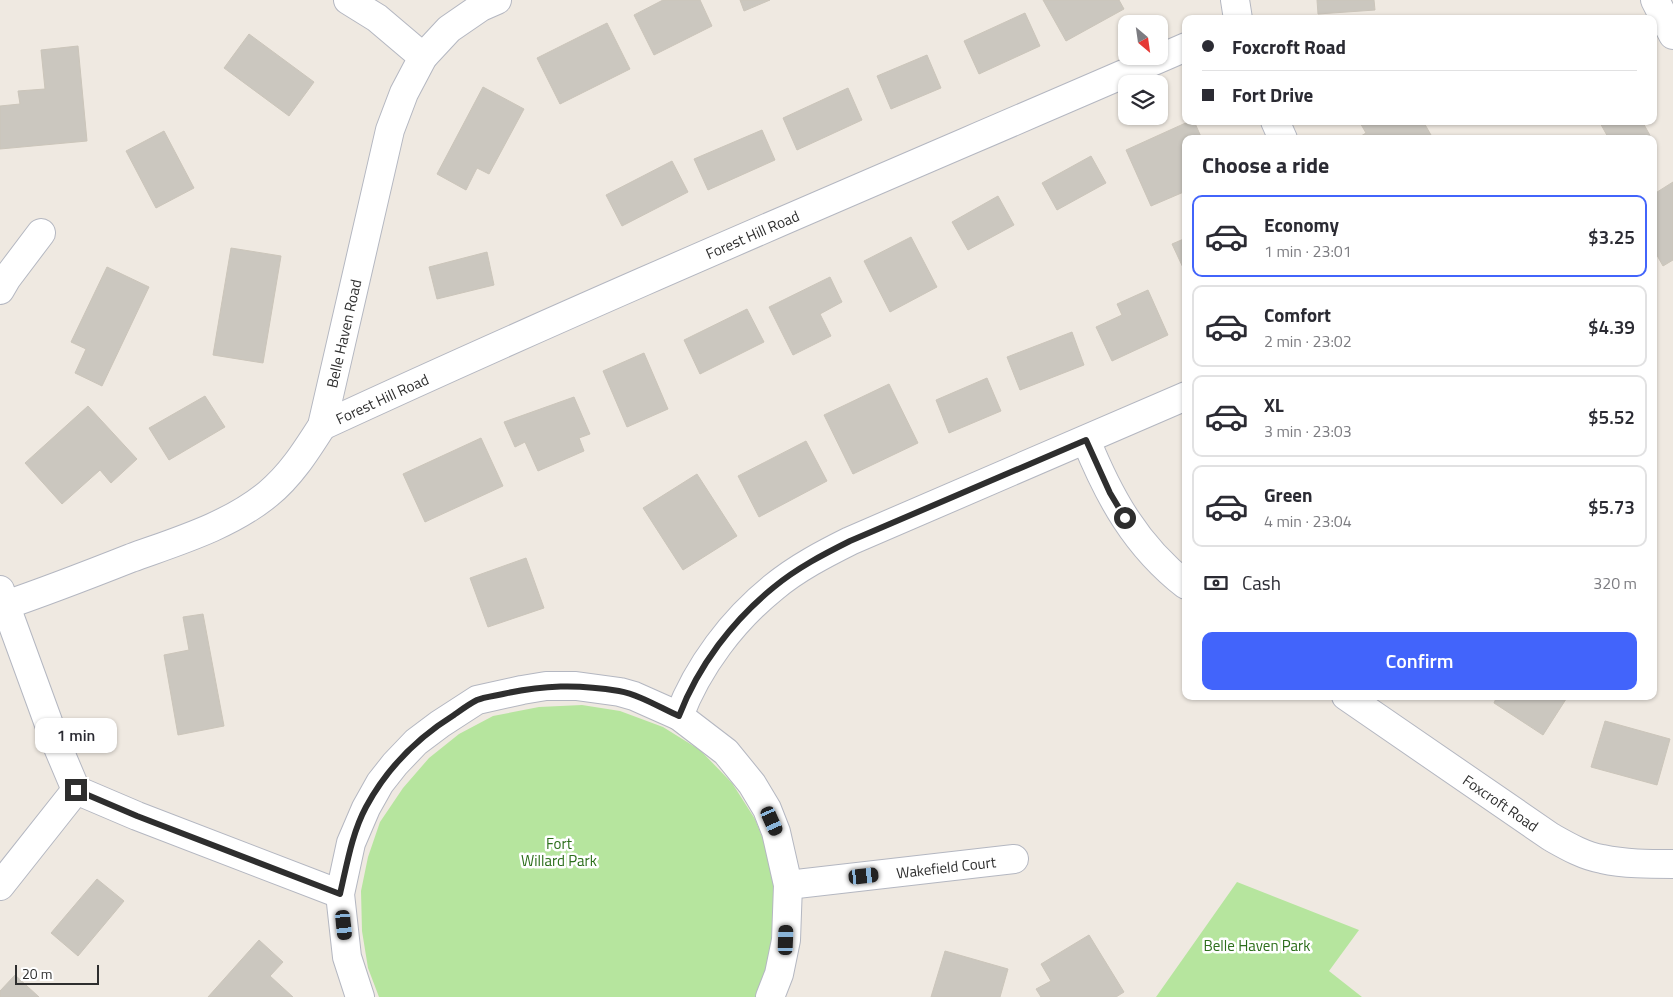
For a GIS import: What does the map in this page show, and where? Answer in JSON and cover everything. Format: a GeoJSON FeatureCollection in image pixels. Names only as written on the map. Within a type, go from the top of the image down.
{"type":"FeatureCollection","features":[{"type":"Feature","properties":{"kind":"street"},"geometry":{"type":"LineString","coordinates":[[348,0],[377,18],[423,57]]}},
{"type":"Feature","properties":{"kind":"street","name":"Belle Haven Road"},"geometry":{"type":"LineString","coordinates":[[2,601],[196,534],[234,517],[269,493],[287,477],[322,426],[390,130],[404,93],[423,57],[449,29],[482,7],[497,0]]}},
{"type":"Feature","properties":{"kind":"street"},"geometry":{"type":"LineString","coordinates":[[1236,0],[1238,15]]}},
{"type":"Feature","properties":{"kind":"street"},"geometry":{"type":"LineString","coordinates":[[1655,0],[1673,35]]}},
{"type":"Feature","properties":{"kind":"street","name":"Forest Hill Road"},"geometry":{"type":"LineString","coordinates":[[322,426],[647,281],[1182,49]]}},
{"type":"Feature","properties":{"kind":"street"},"geometry":{"type":"LineString","coordinates":[[0,290],[41,233]]}},
{"type":"Feature","properties":{"kind":"street"},"geometry":{"type":"LineString","coordinates":[[679,716],[686,696],[724,638],[754,605],[776,586],[821,556],[850,541],[1182,398]]}},
{"type":"Feature","properties":{"kind":"street"},"geometry":{"type":"LineString","coordinates":[[1086,440],[1096,466],[1116,506],[1142,543],[1182,582]]}},
{"type":"Feature","properties":{"kind":"street"},"geometry":{"type":"LineString","coordinates":[[2,601],[54,738],[76,790],[137,816],[340,894]]}},
{"type":"Feature","properties":{"kind":"street"},"geometry":{"type":"LineString","coordinates":[[360,997],[347,957],[340,894],[352,843],[366,808],[380,783],[416,742],[476,700],[546,686],[576,686],[620,692],[634,696],[679,716],[726,752],[752,784],[767,810],[776,832],[788,885],[786,940],[779,974],[770,997]]}},
{"type":"Feature","properties":{"kind":"street","name":"Foxcroft Road"},"geometry":{"type":"LineString","coordinates":[[1352,700],[1551,837],[1572,849],[1600,859],[1629,863],[1673,864]]}},
{"type":"Feature","properties":{"kind":"street"},"geometry":{"type":"LineString","coordinates":[[0,886],[76,790]]}},
{"type":"Feature","properties":{"kind":"street","name":"Wakefield Court"},"geometry":{"type":"LineString","coordinates":[[788,885],[1014,859]]}},
{"type":"Feature","properties":{"kind":"green space","name":"Fort Willard Park"},"geometry":{"type":"Polygon","coordinates":[[[582,705],[620,711],[663,727],[700,750],[732,783],[755,819],[770,857],[778,902],[772,950],[761,990],[757,997],[379,997],[368,968],[362,931],[361,891],[368,857],[380,822],[403,788],[429,758],[459,734],[493,716],[539,707],[582,705]]]}},
{"type":"Feature","properties":{"kind":"green space","name":"Belle Haven Park"},"geometry":{"type":"Polygon","coordinates":[[[1237,882],[1359,930],[1329,971],[1362,997],[1156,997],[1237,882]]]}},
{"type":"Feature","properties":{"kind":"building"},"geometry":{"type":"Polygon","coordinates":[[[663,0],[700,0],[712,26],[654,55],[634,15],[663,0]]]}},
{"type":"Feature","properties":{"kind":"building"},"geometry":{"type":"Polygon","coordinates":[[[740,0],[770,0],[744,11],[740,0]]]}},
{"type":"Feature","properties":{"kind":"building"},"geometry":{"type":"Polygon","coordinates":[[[1043,0],[1119,0],[1124,9],[1066,41],[1043,0]]]}},
{"type":"Feature","properties":{"kind":"building"},"geometry":{"type":"Polygon","coordinates":[[[1317,0],[1374,0],[1375,10],[1318,14],[1317,0]]]}},
{"type":"Feature","properties":{"kind":"building"},"geometry":{"type":"Polygon","coordinates":[[[1025,13],[1040,46],[979,74],[964,41],[1025,13]]]}},
{"type":"Feature","properties":{"kind":"building"},"geometry":{"type":"Polygon","coordinates":[[[607,23],[630,69],[560,104],[537,58],[607,23]]]}},
{"type":"Feature","properties":{"kind":"building"},"geometry":{"type":"Polygon","coordinates":[[[249,34],[314,82],[289,116],[224,68],[249,34]]]}},
{"type":"Feature","properties":{"kind":"building"},"geometry":{"type":"Polygon","coordinates":[[[78,46],[87,141],[0,149],[0,106],[20,104],[18,91],[45,89],[41,50],[78,46]]]}},
{"type":"Feature","properties":{"kind":"building"},"geometry":{"type":"Polygon","coordinates":[[[927,55],[941,88],[891,109],[877,76],[927,55]]]}},
{"type":"Feature","properties":{"kind":"building"},"geometry":{"type":"Polygon","coordinates":[[[483,87],[524,109],[489,174],[477,168],[466,190],[437,174],[483,87]]]}},
{"type":"Feature","properties":{"kind":"building"},"geometry":{"type":"Polygon","coordinates":[[[848,88],[862,120],[797,150],[783,118],[848,88]]]}},
{"type":"Feature","properties":{"kind":"building"},"geometry":{"type":"Polygon","coordinates":[[[1182,125],[1196,125],[1200,135],[1182,135],[1182,193],[1151,206],[1126,150],[1182,125]]]}},
{"type":"Feature","properties":{"kind":"building"},"geometry":{"type":"Polygon","coordinates":[[[1361,125],[1425,125],[1431,135],[1363,135],[1366,133],[1361,125]]]}},
{"type":"Feature","properties":{"kind":"building"},"geometry":{"type":"Polygon","coordinates":[[[1601,125],[1644,125],[1650,135],[1607,135],[1601,125]]]}},
{"type":"Feature","properties":{"kind":"building"},"geometry":{"type":"Polygon","coordinates":[[[762,130],[775,160],[708,190],[694,159],[762,130]]]}},
{"type":"Feature","properties":{"kind":"building"},"geometry":{"type":"Polygon","coordinates":[[[164,131],[194,188],[156,208],[126,151],[164,131]]]}},
{"type":"Feature","properties":{"kind":"building"},"geometry":{"type":"Polygon","coordinates":[[[1091,156],[1106,183],[1057,210],[1042,183],[1091,156]]]}},
{"type":"Feature","properties":{"kind":"building"},"geometry":{"type":"Polygon","coordinates":[[[672,161],[688,192],[622,226],[606,195],[672,161]]]}},
{"type":"Feature","properties":{"kind":"building"},"geometry":{"type":"Polygon","coordinates":[[[1673,182],[1673,260],[1663,266],[1657,255],[1657,192],[1673,182]]]}},
{"type":"Feature","properties":{"kind":"building"},"geometry":{"type":"Polygon","coordinates":[[[998,196],[1014,225],[968,250],[952,222],[998,196]]]}},
{"type":"Feature","properties":{"kind":"building"},"geometry":{"type":"Polygon","coordinates":[[[911,237],[937,287],[890,312],[864,261],[911,237]]]}},
{"type":"Feature","properties":{"kind":"building"},"geometry":{"type":"Polygon","coordinates":[[[1182,240],[1182,265],[1172,244],[1182,240]]]}},
{"type":"Feature","properties":{"kind":"building"},"geometry":{"type":"Polygon","coordinates":[[[231,248],[281,256],[263,363],[213,355],[231,248]]]}},
{"type":"Feature","properties":{"kind":"building"},"geometry":{"type":"Polygon","coordinates":[[[487,252],[494,285],[437,299],[429,267],[487,252]]]}},
{"type":"Feature","properties":{"kind":"building"},"geometry":{"type":"Polygon","coordinates":[[[107,267],[149,287],[102,386],[75,373],[86,349],[71,342],[107,267]]]}},
{"type":"Feature","properties":{"kind":"building"},"geometry":{"type":"Polygon","coordinates":[[[830,277],[842,302],[820,314],[831,336],[793,355],[769,307],[830,277]]]}},
{"type":"Feature","properties":{"kind":"building"},"geometry":{"type":"Polygon","coordinates":[[[1148,290],[1168,335],[1112,361],[1096,327],[1122,315],[1117,304],[1148,290]]]}},
{"type":"Feature","properties":{"kind":"building"},"geometry":{"type":"Polygon","coordinates":[[[747,309],[764,342],[700,374],[684,340],[747,309]]]}},
{"type":"Feature","properties":{"kind":"building"},"geometry":{"type":"Polygon","coordinates":[[[1072,332],[1084,365],[1020,390],[1007,357],[1072,332]]]}},
{"type":"Feature","properties":{"kind":"building"},"geometry":{"type":"Polygon","coordinates":[[[644,353],[668,409],[627,427],[603,371],[644,353]]]}},
{"type":"Feature","properties":{"kind":"building"},"geometry":{"type":"Polygon","coordinates":[[[987,378],[1001,411],[949,433],[936,400],[987,378]]]}},
{"type":"Feature","properties":{"kind":"building"},"geometry":{"type":"Polygon","coordinates":[[[889,384],[918,443],[853,474],[824,415],[889,384]]]}},
{"type":"Feature","properties":{"kind":"building"},"geometry":{"type":"Polygon","coordinates":[[[205,396],[225,427],[169,460],[149,428],[205,396]]]}},
{"type":"Feature","properties":{"kind":"building"},"geometry":{"type":"Polygon","coordinates":[[[574,397],[590,434],[579,438],[584,451],[538,471],[525,442],[515,447],[504,422],[574,397]]]}},
{"type":"Feature","properties":{"kind":"building"},"geometry":{"type":"Polygon","coordinates":[[[88,406],[137,459],[111,483],[100,470],[62,504],[25,463],[88,406]]]}},
{"type":"Feature","properties":{"kind":"building"},"geometry":{"type":"Polygon","coordinates":[[[481,438],[503,486],[425,522],[403,474],[481,438]]]}},
{"type":"Feature","properties":{"kind":"building"},"geometry":{"type":"Polygon","coordinates":[[[806,441],[827,481],[759,517],[738,476],[806,441]]]}},
{"type":"Feature","properties":{"kind":"building"},"geometry":{"type":"Polygon","coordinates":[[[697,474],[737,536],[683,570],[643,508],[697,474]]]}},
{"type":"Feature","properties":{"kind":"building"},"geometry":{"type":"Polygon","coordinates":[[[526,558],[544,608],[488,627],[470,578],[526,558]]]}},
{"type":"Feature","properties":{"kind":"building"},"geometry":{"type":"Polygon","coordinates":[[[203,614],[224,726],[178,735],[164,655],[189,650],[183,617],[203,614]]]}},
{"type":"Feature","properties":{"kind":"building"},"geometry":{"type":"Polygon","coordinates":[[[1495,700],[1565,700],[1543,735],[1494,703],[1495,700]]]}},
{"type":"Feature","properties":{"kind":"building"},"geometry":{"type":"Polygon","coordinates":[[[1605,721],[1670,739],[1657,785],[1591,767],[1605,721]]]}},
{"type":"Feature","properties":{"kind":"building"},"geometry":{"type":"Polygon","coordinates":[[[97,879],[124,901],[78,956],[51,933],[97,879]]]}},
{"type":"Feature","properties":{"kind":"building"},"geometry":{"type":"Polygon","coordinates":[[[1089,935],[1124,992],[1116,997],[1041,997],[1036,989],[1051,981],[1041,964],[1089,935]]]}},
{"type":"Feature","properties":{"kind":"building"},"geometry":{"type":"Polygon","coordinates":[[[259,940],[283,962],[270,976],[293,997],[208,997],[259,940]]]}},
{"type":"Feature","properties":{"kind":"building"},"geometry":{"type":"Polygon","coordinates":[[[945,951],[1008,969],[1000,997],[931,997],[945,951]]]}},
{"type":"Feature","properties":{"kind":"building"},"geometry":{"type":"Polygon","coordinates":[[[15,975],[39,997],[0,997],[0,991],[15,975]]]}},
{"type":"Feature","properties":{"kind":"route"},"geometry":{"type":"LineString","coordinates":[[76,790],[137,816],[340,894],[352,843],[366,808],[380,783],[416,742],[476,700],[546,686],[576,686],[620,692],[634,696],[679,716],[686,696],[724,638],[754,605],[776,586],[821,556],[850,541],[1086,440],[1096,466],[1116,506],[1125,518]]}}]}
